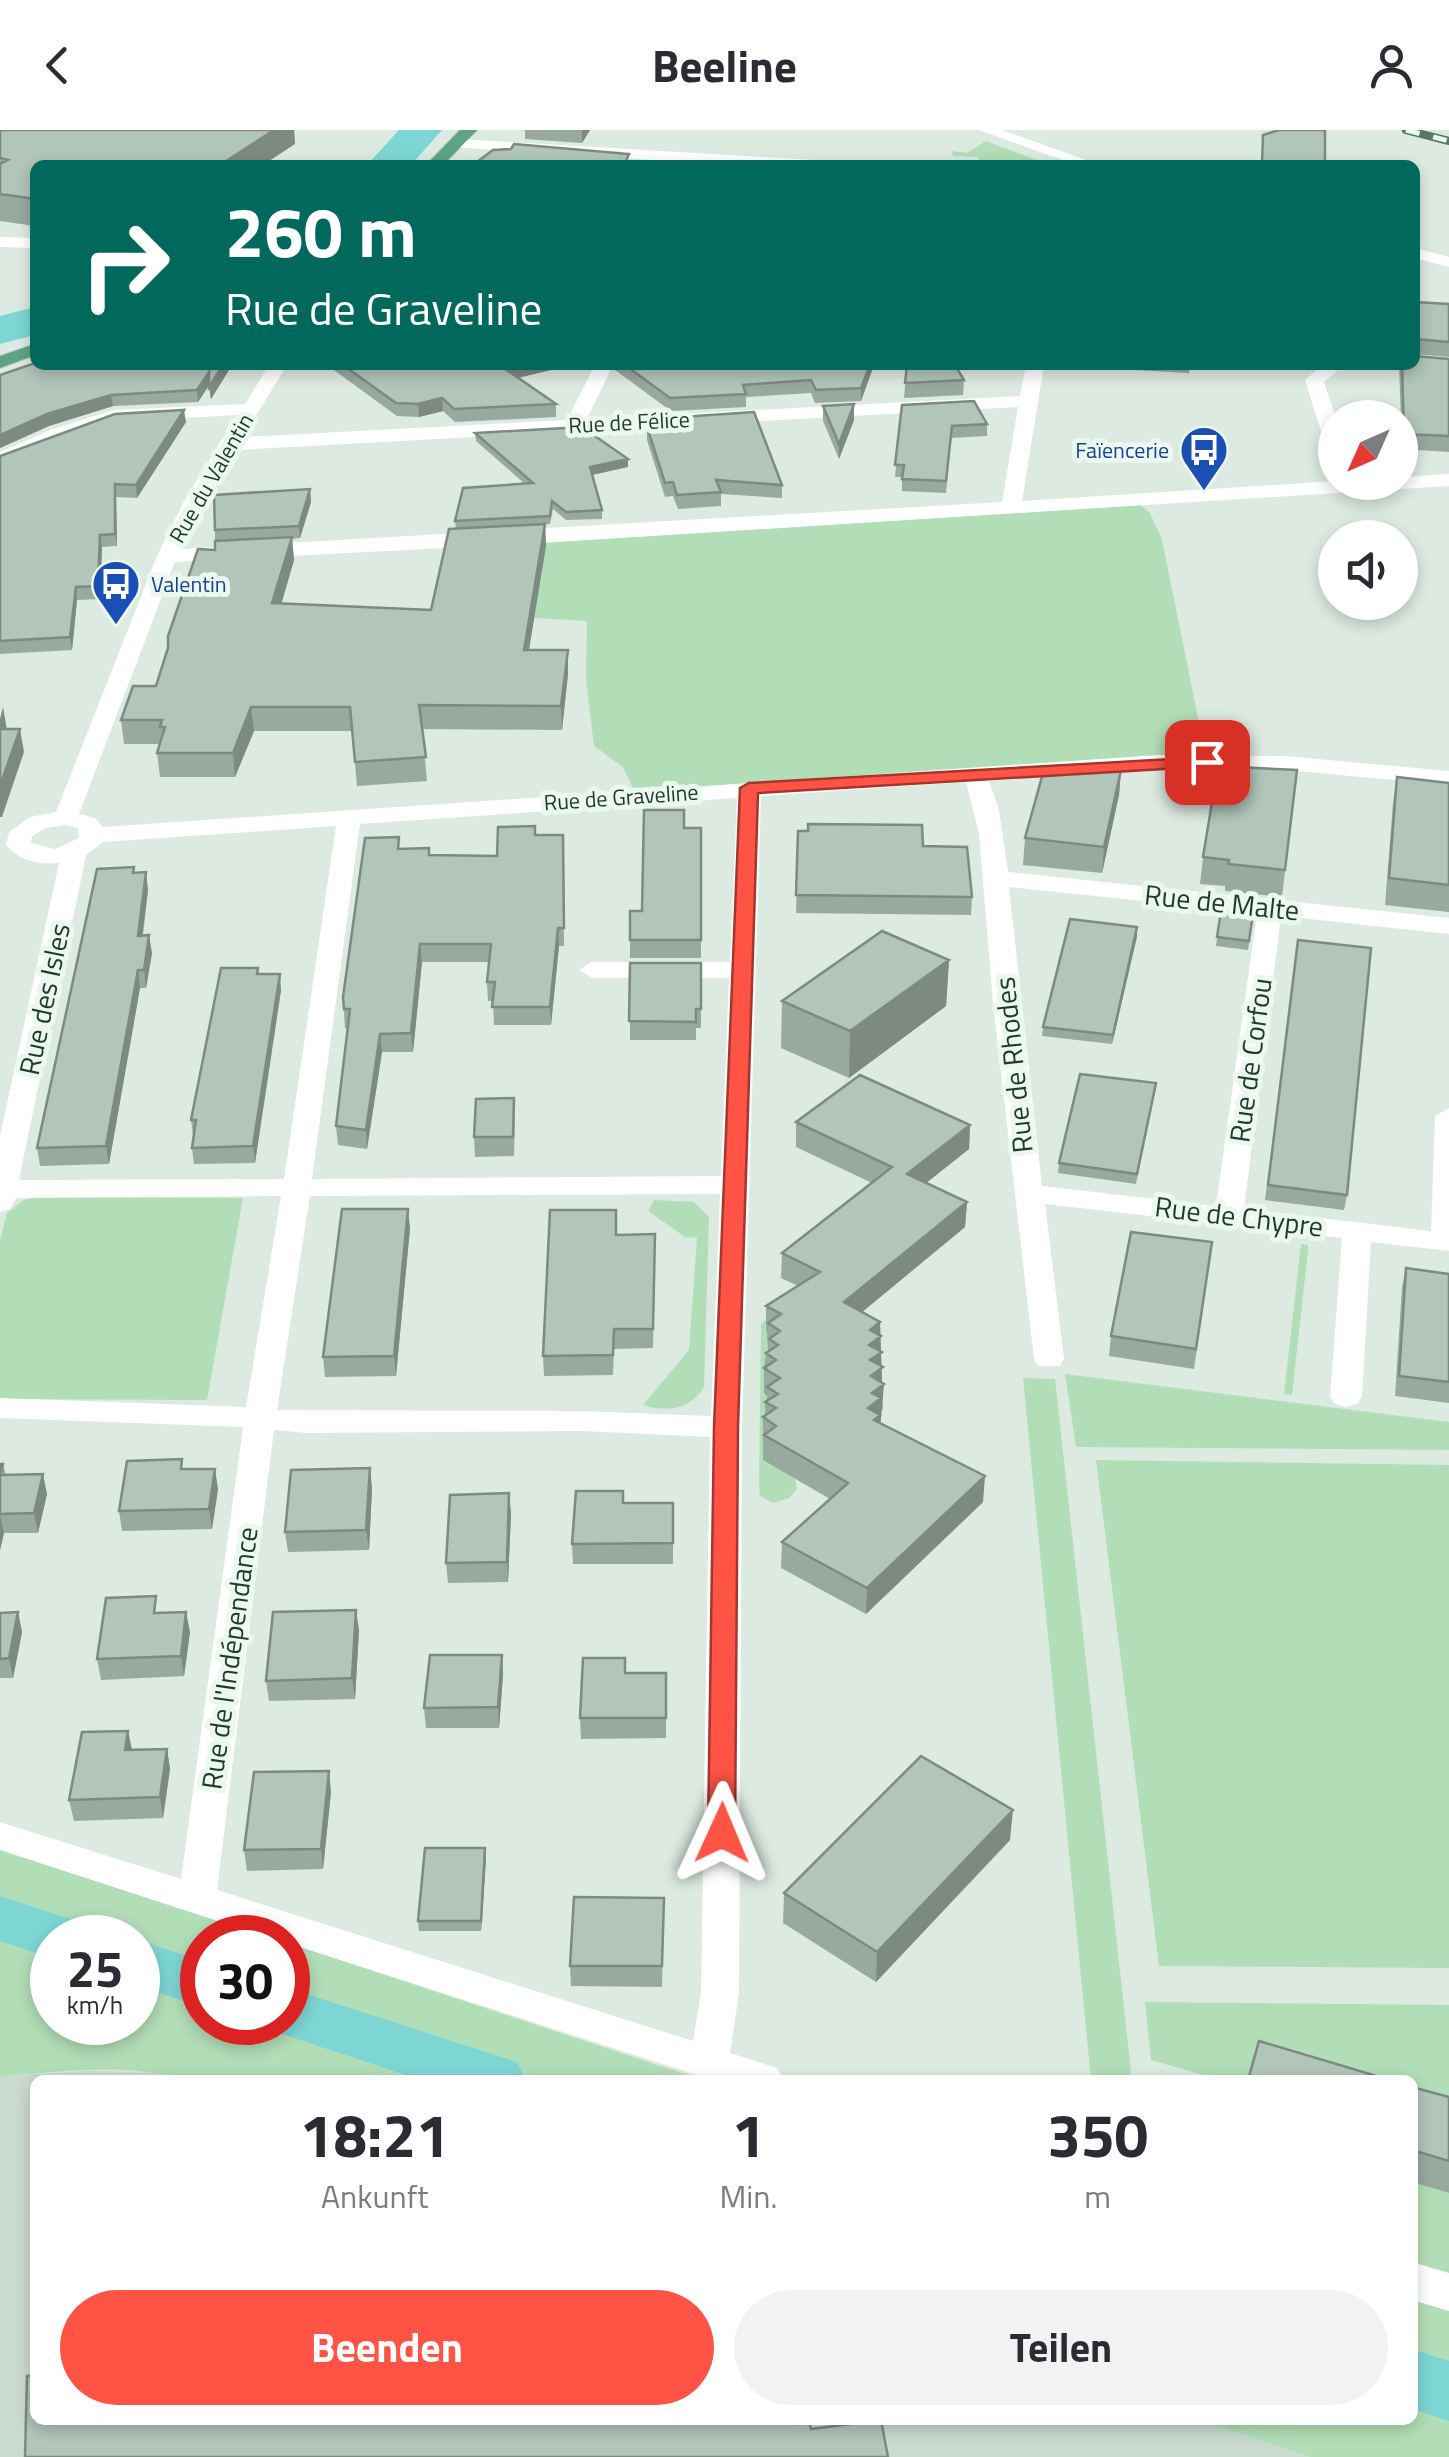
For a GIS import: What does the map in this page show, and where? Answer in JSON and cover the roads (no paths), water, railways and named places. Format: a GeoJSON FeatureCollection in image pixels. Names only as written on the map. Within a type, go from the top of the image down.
{"type":"FeatureCollection","features":[{"type":"Feature","properties":{"kind":"main road"},"geometry":{"type":"LineString","coordinates":[[439,160],[463,137]]}},
{"type":"Feature","properties":{"kind":"main road"},"geometry":{"type":"LineString","coordinates":[[0,362],[30,352]]}},
{"type":"Feature","properties":{"kind":"street"},"geometry":{"type":"LineString","coordinates":[[988,130],[1069,160]]}},
{"type":"Feature","properties":{"kind":"street"},"geometry":{"type":"LineString","coordinates":[[463,137],[576,158],[619,147],[760,160]]}},
{"type":"Feature","properties":{"kind":"street"},"geometry":{"type":"LineString","coordinates":[[6,241],[30,229]]}},
{"type":"Feature","properties":{"kind":"street"},"geometry":{"type":"LineString","coordinates":[[1420,254],[1449,262]]}},
{"type":"Feature","properties":{"kind":"street","name":"Rue du Valentin"},"geometry":{"type":"LineString","coordinates":[[65,818],[81,786],[167,556],[192,503],[275,370]]}},
{"type":"Feature","properties":{"kind":"street"},"geometry":{"type":"LineString","coordinates":[[574,425],[602,370]]}},
{"type":"Feature","properties":{"kind":"street"},"geometry":{"type":"LineString","coordinates":[[1011,506],[1033,370]]}},
{"type":"Feature","properties":{"kind":"street"},"geometry":{"type":"LineString","coordinates":[[1321,400],[1314,380],[1329,370]]}},
{"type":"Feature","properties":{"kind":"street","name":"Rue de Félice"},"geometry":{"type":"LineString","coordinates":[[230,444],[1028,401]]}},
{"type":"Feature","properties":{"kind":"street"},"geometry":{"type":"LineString","coordinates":[[0,459],[114,416],[250,409]]}},
{"type":"Feature","properties":{"kind":"street"},"geometry":{"type":"LineString","coordinates":[[1418,482],[1449,480]]}},
{"type":"Feature","properties":{"kind":"street"},"geometry":{"type":"LineString","coordinates":[[167,556],[541,538],[1318,487]]}},
{"type":"Feature","properties":{"kind":"street","name":"Rue de Graveline"},"geometry":{"type":"LineString","coordinates":[[93,835],[1159,762],[1351,768],[1449,778]]}},
{"type":"Feature","properties":{"kind":"street","name":"Rue de Rhodes"},"geometry":{"type":"LineString","coordinates":[[974,773],[985,806],[1049,1360]]}},
{"type":"Feature","properties":{"kind":"street"},"geometry":{"type":"LineString","coordinates":[[708,2063],[720,1993],[726,1427],[749,788]]}},
{"type":"Feature","properties":{"kind":"street","name":"Rue de l'Indépendance"},"geometry":{"type":"LineString","coordinates":[[198,1898],[274,1312],[297,1187],[349,816]]}},
{"type":"Feature","properties":{"kind":"street"},"geometry":{"type":"LineString","coordinates":[[65,818],[86,823],[93,835],[91,842],[74,852],[40,856],[9,848],[29,826],[65,818]]}},
{"type":"Feature","properties":{"kind":"street","name":"Rue des Isles"},"geometry":{"type":"LineString","coordinates":[[2,1196],[74,852]]}},
{"type":"Feature","properties":{"kind":"street","name":"Rue de Malte"},"geometry":{"type":"LineString","coordinates":[[994,878],[1449,926]]}},
{"type":"Feature","properties":{"kind":"street","name":"Rue de Corfou"},"geometry":{"type":"LineString","coordinates":[[1229,1214],[1270,907]]}},
{"type":"Feature","properties":{"kind":"street"},"geometry":{"type":"LineString","coordinates":[[592,970],[745,970]]}},
{"type":"Feature","properties":{"kind":"street"},"geometry":{"type":"LineString","coordinates":[[1447,1241],[1449,1116]]}},
{"type":"Feature","properties":{"kind":"street"},"geometry":{"type":"LineString","coordinates":[[2,1196],[297,1187],[733,1185]]}},
{"type":"Feature","properties":{"kind":"street","name":"Rue de Chypre"},"geometry":{"type":"LineString","coordinates":[[1028,1193],[1447,1241]]}},
{"type":"Feature","properties":{"kind":"street"},"geometry":{"type":"LineString","coordinates":[[1346,1397],[1357,1231]]}},
{"type":"Feature","properties":{"kind":"street"},"geometry":{"type":"LineString","coordinates":[[0,1408],[306,1422],[582,1422],[726,1427]]}},
{"type":"Feature","properties":{"kind":"street"},"geometry":{"type":"LineString","coordinates":[[0,1836],[748,2075]]}},
{"type":"Feature","properties":{"kind":"street"},"geometry":{"type":"LineString","coordinates":[[1418,2283],[1449,2292]]}},
{"type":"Feature","properties":{"kind":"waterway"},"geometry":{"type":"LineString","coordinates":[[393,160],[422,130]]}},
{"type":"Feature","properties":{"kind":"waterway"},"geometry":{"type":"LineString","coordinates":[[0,330],[30,322]]}},
{"type":"Feature","properties":{"kind":"waterway"},"geometry":{"type":"LineString","coordinates":[[0,1918],[30,1928]]}},
{"type":"Feature","properties":{"kind":"waterway"},"geometry":{"type":"LineString","coordinates":[[160,1970],[180,1977]]}},
{"type":"Feature","properties":{"kind":"waterway"},"geometry":{"type":"LineString","coordinates":[[310,2019],[481,2075]]}},
{"type":"Feature","properties":{"kind":"waterway"},"geometry":{"type":"LineString","coordinates":[[1418,2381],[1449,2391]]}},
{"type":"Feature","properties":{"kind":"railway"},"geometry":{"type":"LineString","coordinates":[[1406,130],[1449,141]]}},
{"type":"Feature","properties":{"kind":"place","name":"Faïencerie"},"geometry":{"type":"Point","coordinates":[1204,492]}},
{"type":"Feature","properties":{"kind":"place","name":"Valentin"},"geometry":{"type":"Point","coordinates":[116,626]}}]}
